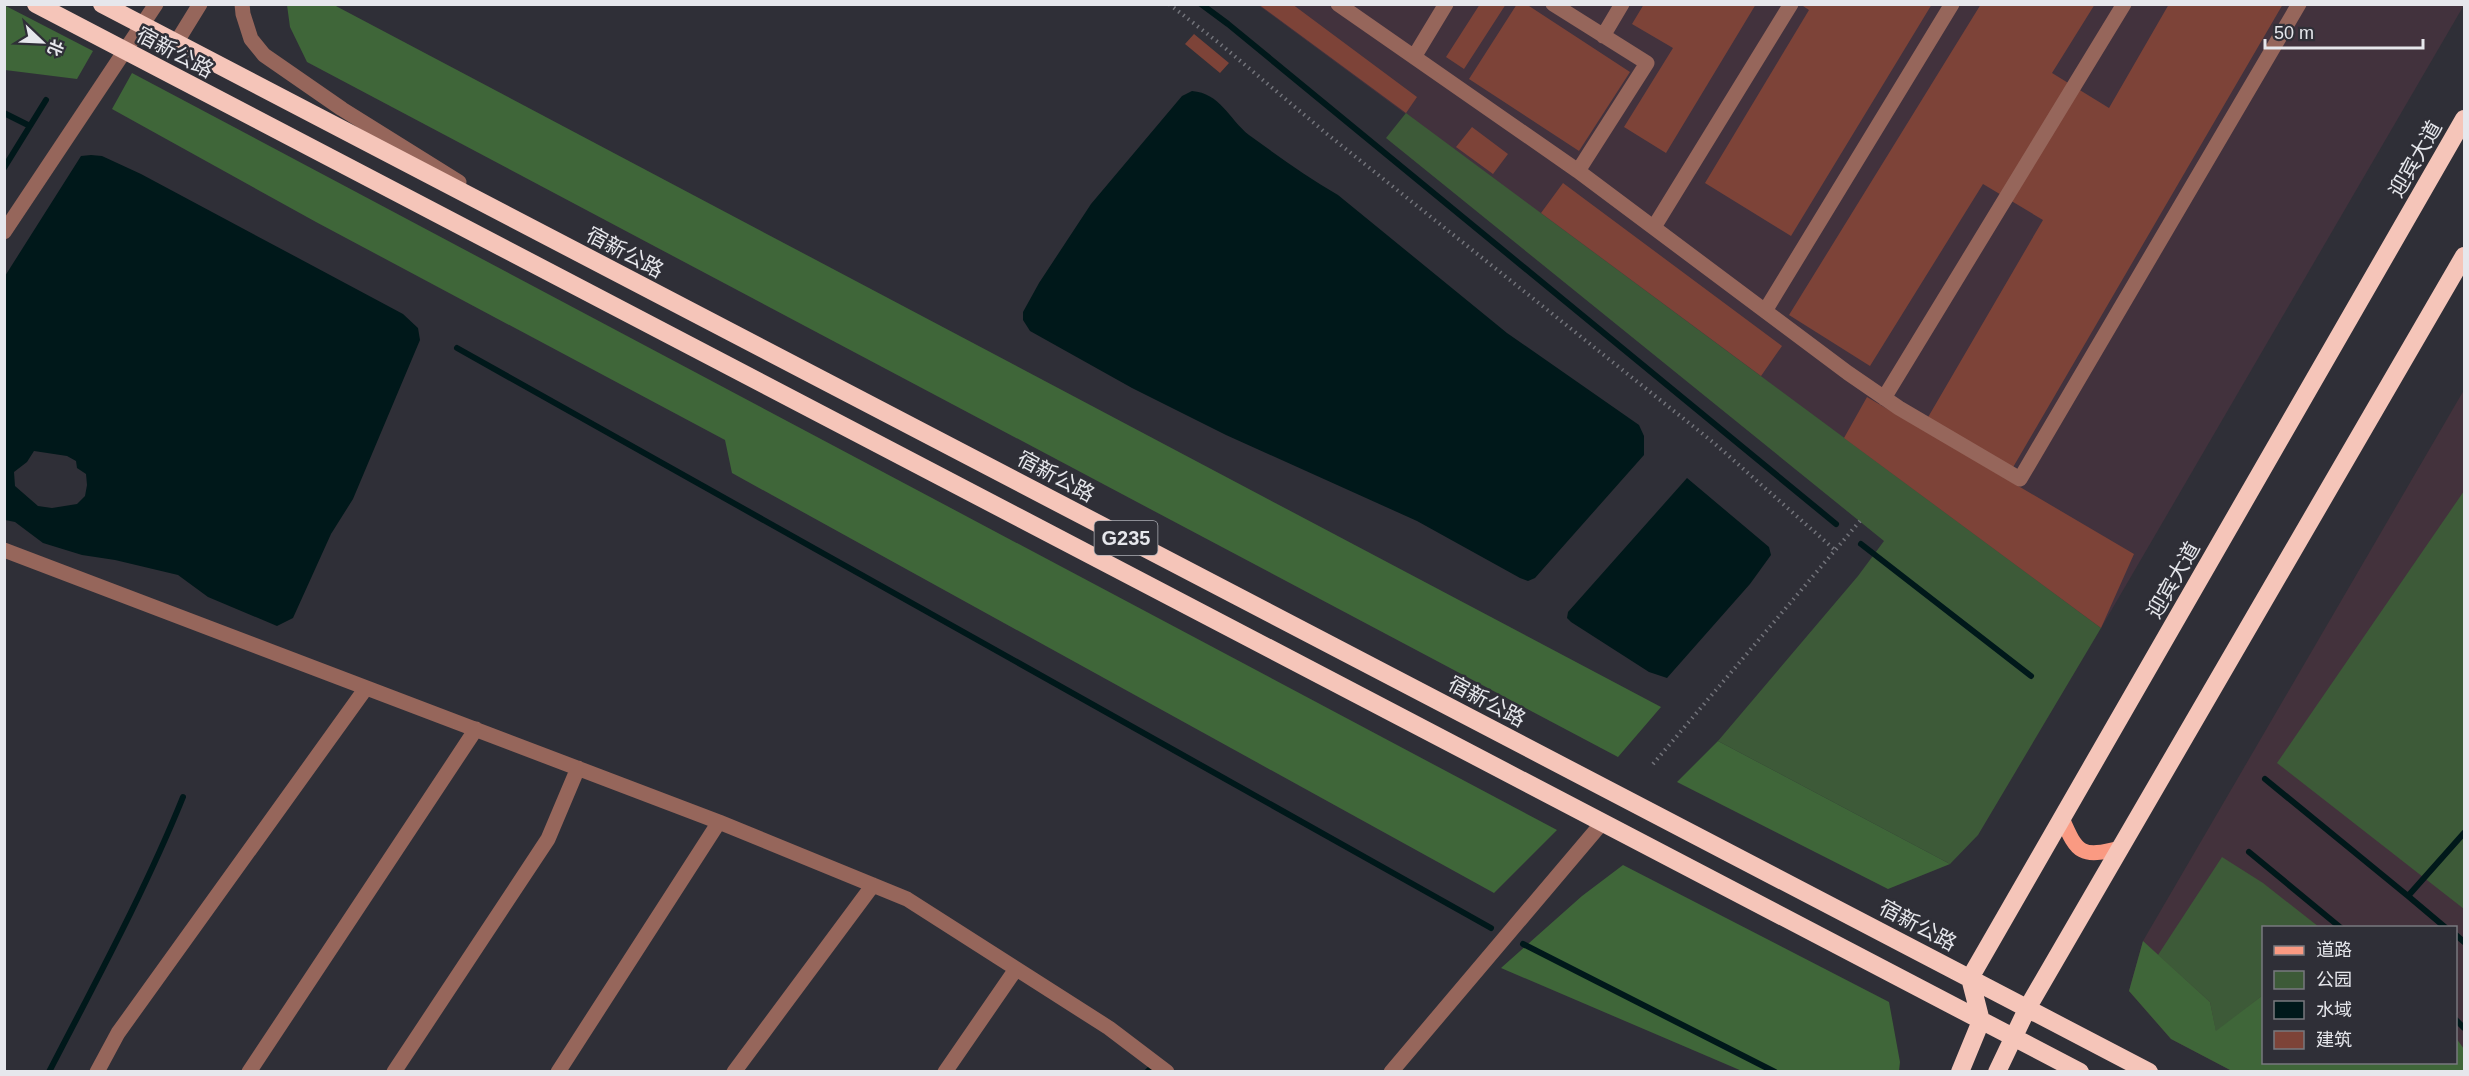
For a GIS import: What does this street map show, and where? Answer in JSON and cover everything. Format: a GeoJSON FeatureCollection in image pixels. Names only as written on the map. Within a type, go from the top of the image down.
{"type":"FeatureCollection","features":[{"type":"Feature","properties":{"kind":"highway","name":"宿新公路"},"geometry":{"type":"LineString","coordinates":[[36,4],[2080,1071]]}},
{"type":"Feature","properties":{"kind":"highway","name":"宿新公路"},"geometry":{"type":"LineString","coordinates":[[102,4],[2149,1071]]}},
{"type":"Feature","properties":{"kind":"highway","name":"迎宾大道"},"geometry":{"type":"LineString","coordinates":[[1970,978],[2464,119]]}},
{"type":"Feature","properties":{"kind":"highway"},"geometry":{"type":"LineString","coordinates":[[1997,1071],[2028,1007],[2464,256]]}},
{"type":"Feature","properties":{"kind":"highway"},"geometry":{"type":"LineString","coordinates":[[1960,1071],[1981,1021],[1970,978]]}},
{"type":"Feature","properties":{"kind":"main road"},"geometry":{"type":"LineString","coordinates":[[2062,818],[2069,836],[2080,849],[2094,855],[2120,848]]}},
{"type":"Feature","properties":{"kind":"street"},"geometry":{"type":"LineString","coordinates":[[4,232],[127,52],[156,4]]}},
{"type":"Feature","properties":{"kind":"street"},"geometry":{"type":"LineString","coordinates":[[176,43],[200,4]]}},
{"type":"Feature","properties":{"kind":"street"},"geometry":{"type":"LineString","coordinates":[[242,4],[251,39],[264,55],[385,136],[551,238]]}},
{"type":"Feature","properties":{"kind":"street"},"geometry":{"type":"LineString","coordinates":[[1338,4],[1578,171],[1884,398],[2020,479],[2299,4]]}},
{"type":"Feature","properties":{"kind":"street"},"geometry":{"type":"LineString","coordinates":[[1414,57],[1446,4]]}},
{"type":"Feature","properties":{"kind":"street"},"geometry":{"type":"LineString","coordinates":[[1553,4],[1647,63],[1578,171]]}},
{"type":"Feature","properties":{"kind":"street"},"geometry":{"type":"LineString","coordinates":[[1603,36],[1622,4]]}},
{"type":"Feature","properties":{"kind":"street"},"geometry":{"type":"LineString","coordinates":[[1654,227],[1791,4]]}},
{"type":"Feature","properties":{"kind":"street"},"geometry":{"type":"LineString","coordinates":[[1765,311],[1952,4]]}},
{"type":"Feature","properties":{"kind":"street"},"geometry":{"type":"LineString","coordinates":[[1884,398],[2124,4]]}},
{"type":"Feature","properties":{"kind":"street"},"geometry":{"type":"LineString","coordinates":[[4,550],[719,822],[907,899],[1109,1028],[1167,1071]]}},
{"type":"Feature","properties":{"kind":"street"},"geometry":{"type":"LineString","coordinates":[[97,1071],[118,1033],[366,688]]}},
{"type":"Feature","properties":{"kind":"street"},"geometry":{"type":"LineString","coordinates":[[249,1071],[476,729]]}},
{"type":"Feature","properties":{"kind":"street"},"geometry":{"type":"LineString","coordinates":[[394,1071],[549,839],[578,768]]}},
{"type":"Feature","properties":{"kind":"street"},"geometry":{"type":"LineString","coordinates":[[558,1071],[719,822]]}},
{"type":"Feature","properties":{"kind":"street"},"geometry":{"type":"LineString","coordinates":[[1390,1071],[1602,823]]}},
{"type":"Feature","properties":{"kind":"street"},"geometry":{"type":"LineString","coordinates":[[734,1071],[873,885]]}},
{"type":"Feature","properties":{"kind":"street"},"geometry":{"type":"LineString","coordinates":[[945,1071],[1016,969]]}},
{"type":"Feature","properties":{"kind":"path"},"geometry":{"type":"LineString","coordinates":[[1169,4],[1344,148],[1714,443],[1835,549]]}},
{"type":"Feature","properties":{"kind":"path"},"geometry":{"type":"LineString","coordinates":[[1653,764],[1860,521]]}},
{"type":"Feature","properties":{"kind":"shaded area"},"geometry":{"type":"Polygon","coordinates":[[[1258,5],[2464,5],[2101,628],[1258,5]]]}},
{"type":"Feature","properties":{"kind":"shaded area"},"geometry":{"type":"Polygon","coordinates":[[[2464,390],[2464,1071],[2232,1071],[2171,1039],[2129,991],[2143,941],[2464,390]]]}},
{"type":"Feature","properties":{"kind":"green space"},"geometry":{"type":"Polygon","coordinates":[[[4,5],[93,51],[77,79],[5,70],[4,5]]]}},
{"type":"Feature","properties":{"kind":"green space"},"geometry":{"type":"Polygon","coordinates":[[[287,5],[334,5],[1661,707],[1618,757],[307,62],[290,27],[287,5]]]}},
{"type":"Feature","properties":{"kind":"green space"},"geometry":{"type":"Polygon","coordinates":[[[132,73],[1557,830],[1494,893],[732,473],[725,440],[316,222],[112,109],[132,73]]]}},
{"type":"Feature","properties":{"kind":"green space"},"geometry":{"type":"Polygon","coordinates":[[[1406,113],[2101,628],[1978,835],[1950,864],[1718,741],[1858,576],[1884,541],[1386,138],[1406,113]]]}},
{"type":"Feature","properties":{"kind":"green space"},"geometry":{"type":"Polygon","coordinates":[[[2464,491],[2464,909],[2277,763],[2464,491]]]}},
{"type":"Feature","properties":{"kind":"green space"},"geometry":{"type":"Polygon","coordinates":[[[1718,741],[1950,864],[1888,889],[1677,782],[1718,741]]]}},
{"type":"Feature","properties":{"kind":"green space"},"geometry":{"type":"Polygon","coordinates":[[[2222,857],[2263,883],[2318,926],[2262,926],[2262,996],[2216,1032],[2210,1002],[2158,955],[2222,857]]]}},
{"type":"Feature","properties":{"kind":"green space"},"geometry":{"type":"Polygon","coordinates":[[[1623,865],[1889,1002],[1900,1062],[1899,1071],[1742,1071],[1501,968],[1582,896],[1623,865]]]}},
{"type":"Feature","properties":{"kind":"green space"},"geometry":{"type":"Polygon","coordinates":[[[2143,941],[2210,1002],[2216,1031],[2262,996],[2262,1064],[2457,1064],[2457,1039],[2464,1049],[2464,1071],[2232,1071],[2171,1039],[2129,991],[2143,941]]]}},
{"type":"Feature","properties":{"kind":"water"},"geometry":{"type":"Polygon","coordinates":[[[1192,91],[1210,96],[1249,135],[1338,195],[1507,333],[1639,425],[1644,436],[1644,455],[1535,578],[1528,581],[1520,578],[1417,521],[1226,435],[1132,388],[1030,331],[1023,320],[1023,312],[1039,283],[1091,204],[1182,96],[1192,91]]]}},
{"type":"Feature","properties":{"kind":"water"},"geometry":{"type":"Polygon","coordinates":[[[81,156],[102,156],[141,174],[403,314],[418,328],[420,340],[353,499],[331,534],[293,618],[277,626],[208,597],[178,575],[115,560],[82,555],[43,543],[15,522],[5,520],[5,276],[81,156]],[[34,451],[27,462],[14,472],[15,486],[38,506],[52,508],[77,504],[85,496],[86,474],[77,468],[76,461],[67,456],[34,451]]]}},
{"type":"Feature","properties":{"kind":"water"},"geometry":{"type":"Polygon","coordinates":[[[1687,478],[1769,547],[1771,555],[1750,584],[1667,678],[1649,672],[1567,618],[1568,612],[1687,478]]]}},
{"type":"Feature","properties":{"kind":"building"},"geometry":{"type":"Polygon","coordinates":[[[1258,4],[1292,4],[1417,97],[1406,113],[1258,4]]]}},
{"type":"Feature","properties":{"kind":"building"},"geometry":{"type":"Polygon","coordinates":[[[1480,4],[1506,4],[1464,69],[1446,57],[1480,4]]]}},
{"type":"Feature","properties":{"kind":"building"},"geometry":{"type":"Polygon","coordinates":[[[1517,4],[1526,4],[1630,72],[1579,151],[1469,79],[1517,4]]]}},
{"type":"Feature","properties":{"kind":"building"},"geometry":{"type":"Polygon","coordinates":[[[1644,4],[1756,4],[1666,153],[1624,127],[1673,48],[1632,24],[1644,4]]]}},
{"type":"Feature","properties":{"kind":"building"},"geometry":{"type":"Polygon","coordinates":[[[1800,4],[1932,4],[1791,236],[1705,183],[1809,10],[1800,4]]]}},
{"type":"Feature","properties":{"kind":"building"},"geometry":{"type":"Polygon","coordinates":[[[1981,4],[2095,4],[2052,73],[2109,108],[2169,4],[2283,4],[2012,469],[1927,419],[2043,220],[1983,184],[1870,366],[1789,315],[1981,4]]]}},
{"type":"Feature","properties":{"kind":"building"},"geometry":{"type":"Polygon","coordinates":[[[1194,34],[1229,63],[1220,73],[1185,44],[1194,34]]]}},
{"type":"Feature","properties":{"kind":"building"},"geometry":{"type":"Polygon","coordinates":[[[1472,127],[1508,154],[1493,174],[1456,147],[1472,127]]]}},
{"type":"Feature","properties":{"kind":"building"},"geometry":{"type":"Polygon","coordinates":[[[1563,183],[1782,346],[1761,376],[1541,213],[1563,183]]]}},
{"type":"Feature","properties":{"kind":"building"},"geometry":{"type":"Polygon","coordinates":[[[1867,397],[2134,554],[2101,628],[1844,438],[1867,397]]]}},
{"type":"Feature","properties":{"kind":"waterway"},"geometry":{"type":"LineString","coordinates":[[1201,4],[1836,524]]}},
{"type":"Feature","properties":{"kind":"waterway"},"geometry":{"type":"LineString","coordinates":[[4,168],[46,100]]}},
{"type":"Feature","properties":{"kind":"waterway"},"geometry":{"type":"LineString","coordinates":[[4,113],[30,126]]}},
{"type":"Feature","properties":{"kind":"waterway"},"geometry":{"type":"LineString","coordinates":[[457,348],[1491,928]]}},
{"type":"Feature","properties":{"kind":"waterway"},"geometry":{"type":"LineString","coordinates":[[1861,544],[2031,676]]}},
{"type":"Feature","properties":{"kind":"waterway"},"geometry":{"type":"LineString","coordinates":[[2265,779],[2408,896]]}},
{"type":"Feature","properties":{"kind":"waterway"},"geometry":{"type":"LineString","coordinates":[[49,1072],[136,901],[183,797]]}},
{"type":"Feature","properties":{"kind":"waterway"},"geometry":{"type":"LineString","coordinates":[[2444,926],[2408,896],[2464,833]]}},
{"type":"Feature","properties":{"kind":"waterway"},"geometry":{"type":"LineString","coordinates":[[2249,852],[2339,926]]}},
{"type":"Feature","properties":{"kind":"waterway"},"geometry":{"type":"LineString","coordinates":[[2457,936],[2464,942]]}},
{"type":"Feature","properties":{"kind":"waterway"},"geometry":{"type":"LineString","coordinates":[[1523,944],[1775,1072]]}},
{"type":"Feature","properties":{"kind":"waterway"},"geometry":{"type":"LineString","coordinates":[[2457,1021],[2464,1028]]}}]}
